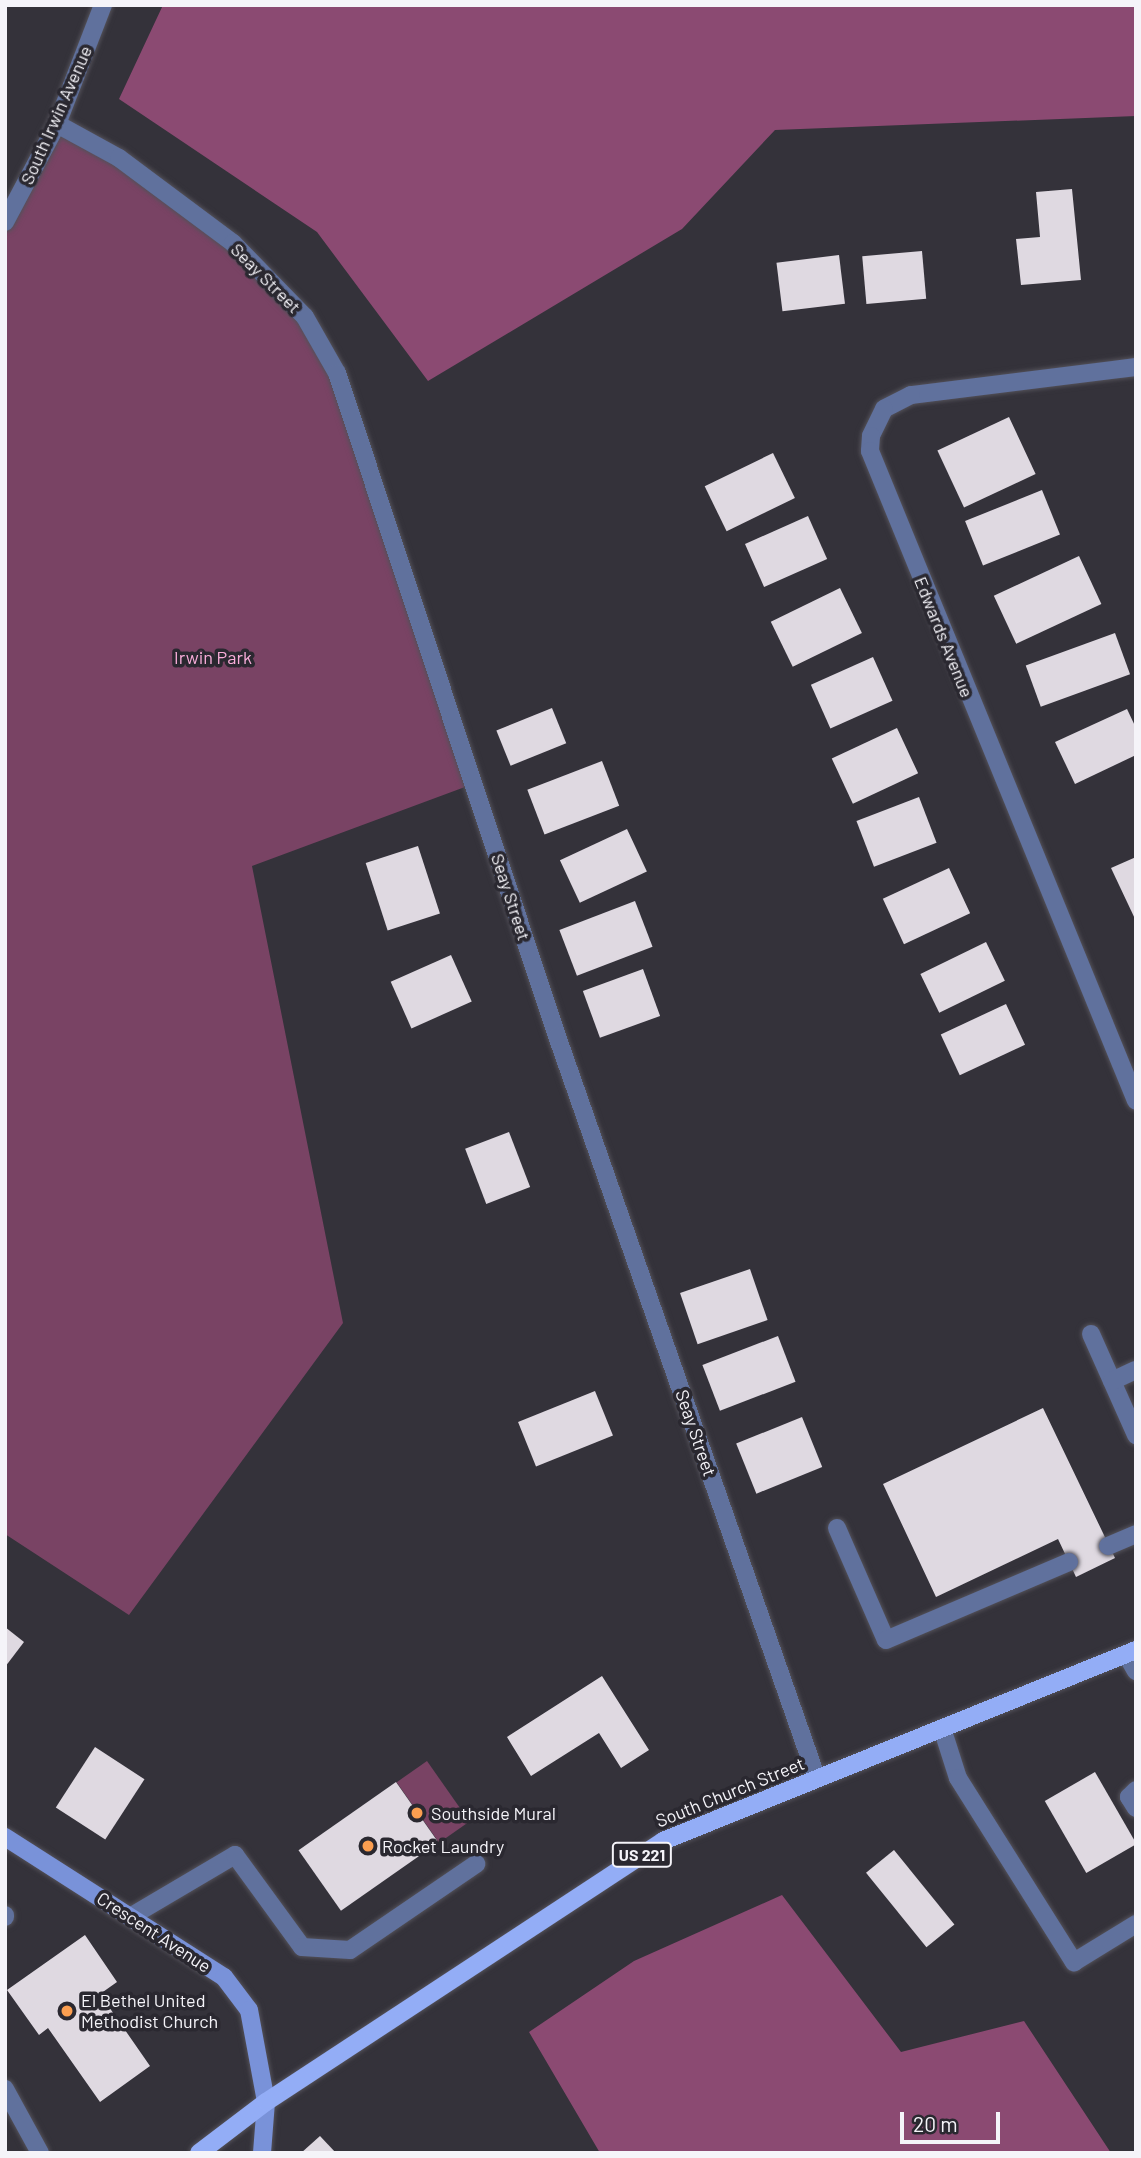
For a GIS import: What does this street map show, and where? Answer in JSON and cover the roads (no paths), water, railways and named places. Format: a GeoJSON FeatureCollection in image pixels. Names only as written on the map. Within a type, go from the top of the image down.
{"type":"FeatureCollection","features":[{"type":"Feature","properties":{"kind":"main road","name":"South Church Street"},"geometry":{"type":"LineString","coordinates":[[199,2153],[266,2102],[663,1841],[1131,1652]]}},
{"type":"Feature","properties":{"kind":"street","name":"South Irwin Avenue"},"geometry":{"type":"LineString","coordinates":[[5,222],[57,124],[103,5]]}},
{"type":"Feature","properties":{"kind":"street","name":"Seay Street"},"geometry":{"type":"LineString","coordinates":[[57,124],[129,165],[233,243],[305,317],[337,373],[557,1036],[817,1779]]}},
{"type":"Feature","properties":{"kind":"street","name":"Edwards Avenue"},"geometry":{"type":"LineString","coordinates":[[1136,367],[911,395],[884,409],[871,436],[870,451],[1136,1101]]}},
{"type":"Feature","properties":{"kind":"street"},"geometry":{"type":"LineString","coordinates":[[1091,1334],[1136,1435]]}},
{"type":"Feature","properties":{"kind":"street"},"geometry":{"type":"LineString","coordinates":[[1112,1381],[1136,1370]]}},
{"type":"Feature","properties":{"kind":"street"},"geometry":{"type":"LineString","coordinates":[[837,1528],[886,1640],[1069,1562]]}},
{"type":"Feature","properties":{"kind":"street"},"geometry":{"type":"LineString","coordinates":[[1108,1546],[1136,1534]]}},
{"type":"Feature","properties":{"kind":"street"},"geometry":{"type":"LineString","coordinates":[[1131,1652],[1136,1671]]}},
{"type":"Feature","properties":{"kind":"street"},"geometry":{"type":"LineString","coordinates":[[942,1728],[958,1778],[1074,1962],[1136,1924]]}},
{"type":"Feature","properties":{"kind":"street"},"geometry":{"type":"LineString","coordinates":[[1136,1790],[1129,1797],[1136,1808]]}},
{"type":"Feature","properties":{"kind":"street","name":"Crescent Avenue"},"geometry":{"type":"LineString","coordinates":[[5,1837],[223,1977],[249,2010],[266,2102],[262,2153]]}},
{"type":"Feature","properties":{"kind":"street"},"geometry":{"type":"LineString","coordinates":[[130,1917],[145,1904],[235,1855],[302,1947],[350,1950],[476,1864]]}},
{"type":"Feature","properties":{"kind":"street"},"geometry":{"type":"LineString","coordinates":[[5,2090],[40,2153]]}},
{"type":"Feature","properties":{"kind":"place","name":"Southside Mural"},"geometry":{"type":"Point","coordinates":[417,1813]}},
{"type":"Feature","properties":{"kind":"place","name":"Rocket Laundry"},"geometry":{"type":"Point","coordinates":[368,1846]}},
{"type":"Feature","properties":{"kind":"place","name":"El Bethel United Methodist Church"},"geometry":{"type":"Point","coordinates":[67,2011]}},
{"type":"Feature","properties":{"kind":"park label","name":"Irwin Park"},"geometry":{"type":"Point","coordinates":[213,657]}}]}
